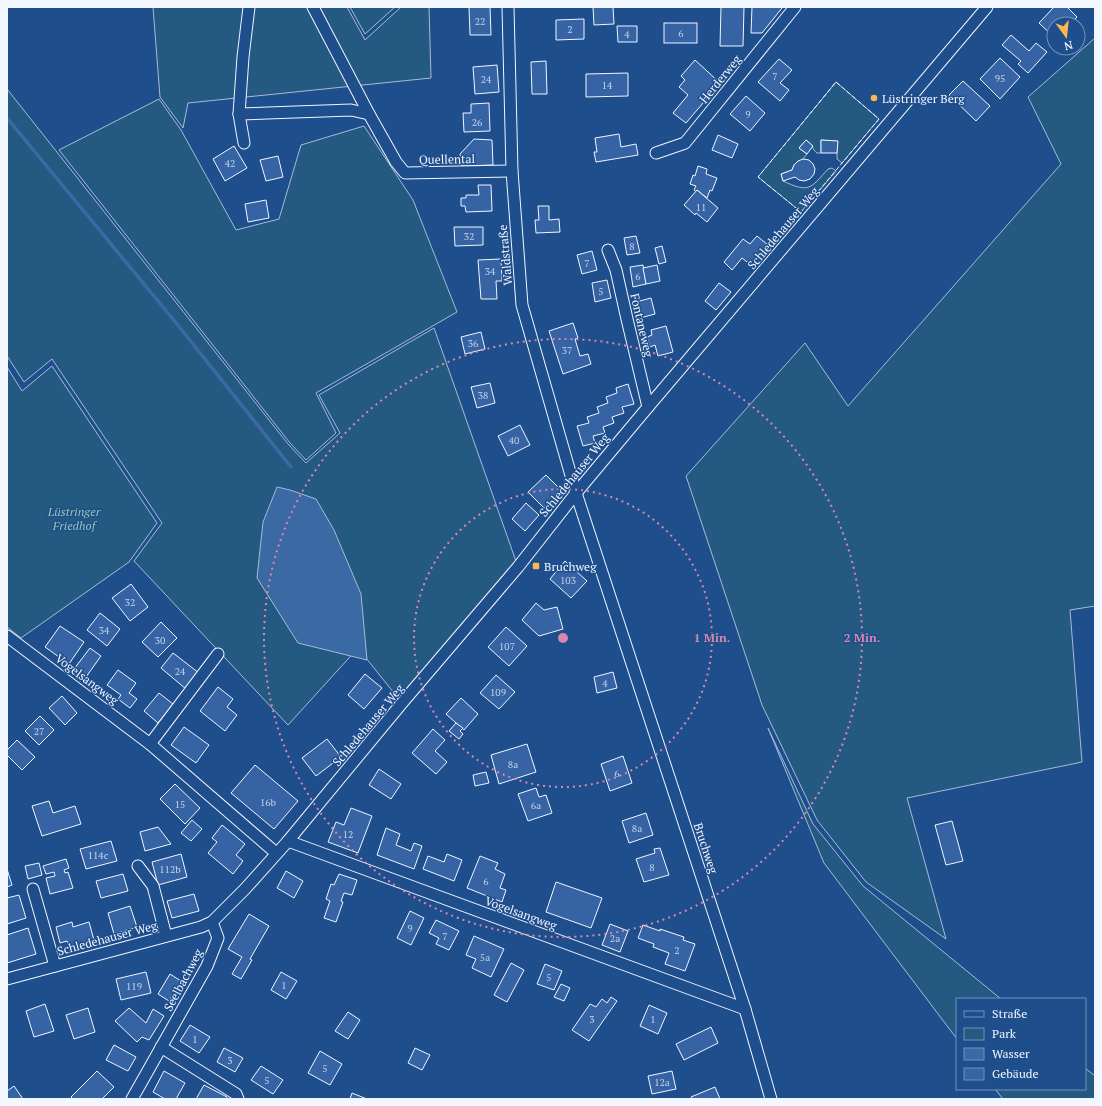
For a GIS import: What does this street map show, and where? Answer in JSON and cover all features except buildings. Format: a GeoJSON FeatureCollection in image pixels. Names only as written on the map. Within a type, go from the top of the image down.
{"type":"FeatureCollection","features":[{"type":"Feature","properties":{"kind":"street"},"geometry":{"type":"LineString","coordinates":[[244,143],[239,114],[243,57],[249,7]]}},
{"type":"Feature","properties":{"kind":"street","name":"Quellental"},"geometry":{"type":"LineString","coordinates":[[313,7],[368,114],[396,162],[405,173],[512,171]]}},
{"type":"Feature","properties":{"kind":"street","name":"Waldstraße"},"geometry":{"type":"LineString","coordinates":[[508,7],[512,171],[522,305],[576,493]]}},
{"type":"Feature","properties":{"kind":"street","name":"Herderweg"},"geometry":{"type":"LineString","coordinates":[[656,153],[685,143],[795,7]]}},
{"type":"Feature","properties":{"kind":"street","name":"Schledehauser Weg"},"geometry":{"type":"LineString","coordinates":[[7,979],[201,927],[212,922],[245,889],[288,841],[402,703],[518,567],[576,493],[648,407],[987,7]]}},
{"type":"Feature","properties":{"kind":"street"},"geometry":{"type":"LineString","coordinates":[[239,114],[351,110],[368,114]]}},
{"type":"Feature","properties":{"kind":"street","name":"Fontaneweg"},"geometry":{"type":"LineString","coordinates":[[608,250],[616,270],[648,407]]}},
{"type":"Feature","properties":{"kind":"street","name":"Bruchweg"},"geometry":{"type":"LineString","coordinates":[[576,493],[745,1009],[771,1099]]}},
{"type":"Feature","properties":{"kind":"street","name":"Vogelsangweg"},"geometry":{"type":"LineString","coordinates":[[7,636],[150,744],[276,853]]}},
{"type":"Feature","properties":{"kind":"street"},"geometry":{"type":"LineString","coordinates":[[150,744],[218,654]]}},
{"type":"Feature","properties":{"kind":"street","name":"Vogelsangweg"},"geometry":{"type":"LineString","coordinates":[[288,841],[745,1009]]}},
{"type":"Feature","properties":{"kind":"street","name":"Schledehauser Weg"},"geometry":{"type":"LineString","coordinates":[[138,866],[153,886],[166,936]]}},
{"type":"Feature","properties":{"kind":"street","name":"Schledehauser Weg"},"geometry":{"type":"LineString","coordinates":[[33,889],[55,966]]}},
{"type":"Feature","properties":{"kind":"street","name":"Seelbachweg"},"geometry":{"type":"LineString","coordinates":[[132,1099],[207,966],[218,938],[212,922]]}},
{"type":"Feature","properties":{"kind":"street"},"geometry":{"type":"LineString","coordinates":[[162,1047],[236,1094],[238,1099]]}},
{"type":"Feature","properties":{"kind":"green space"},"geometry":{"type":"Polygon","coordinates":[[[153,7],[347,7],[365,40],[401,7],[429,7],[431,78],[188,103],[183,128],[160,97],[153,7]]]}},
{"type":"Feature","properties":{"kind":"green space"},"geometry":{"type":"Polygon","coordinates":[[[350,7],[395,7],[365,34],[350,7]]]}},
{"type":"Feature","properties":{"kind":"green space"},"geometry":{"type":"Polygon","coordinates":[[[1095,38],[1095,606],[1070,610],[1082,762],[907,798],[946,939],[866,882],[817,820],[762,705],[686,476],[805,343],[848,406],[1061,164],[1028,97],[1075,56],[1086,56],[1086,46],[1095,38]]]}},
{"type":"Feature","properties":{"kind":"green space"},"geometry":{"type":"Polygon","coordinates":[[[836,82],[879,119],[842,163],[837,159],[837,141],[821,140],[821,153],[817,153],[806,140],[799,148],[807,154],[803,159],[794,165],[792,170],[781,174],[783,181],[804,188],[813,185],[828,169],[832,168],[836,171],[801,212],[758,177],[836,82]]]}},
{"type":"Feature","properties":{"kind":"green space"},"geometry":{"type":"Polygon","coordinates":[[[7,89],[288,444],[306,463],[340,433],[319,395],[434,328],[518,567],[402,703],[358,648],[288,725],[134,561],[162,523],[52,359],[24,382],[7,356],[7,89]]]}},
{"type":"Feature","properties":{"kind":"green space"},"geometry":{"type":"Polygon","coordinates":[[[159,99],[181,130],[236,230],[279,219],[301,145],[364,126],[413,200],[457,312],[316,393],[336,433],[306,460],[290,443],[59,150],[159,99]]]}},
{"type":"Feature","properties":{"kind":"green space","name":"Lüstringer Friedhof"},"geometry":{"type":"Polygon","coordinates":[[[52,366],[157,523],[129,562],[21,638],[7,627],[7,367],[22,391],[52,366]]]}},
{"type":"Feature","properties":{"kind":"green space"},"geometry":{"type":"Polygon","coordinates":[[[768,728],[813,824],[863,886],[1000,998],[956,998],[956,1038],[824,863],[768,728]]]}},
{"type":"Feature","properties":{"kind":"green space"},"geometry":{"type":"Polygon","coordinates":[[[1086,1069],[1095,1076],[1095,1099],[1003,1099],[996,1090],[1086,1090],[1086,1069]]]}},
{"type":"Feature","properties":{"kind":"water"},"geometry":{"type":"Polygon","coordinates":[[[277,487],[316,499],[334,530],[361,594],[367,660],[298,643],[257,578],[263,522],[277,487]]]}},
{"type":"Feature","properties":{"kind":"waterway"},"geometry":{"type":"LineString","coordinates":[[7,118],[177,324],[291,467]]}},
{"type":"Feature","properties":{"kind":"fence"},"geometry":{"type":"LineString","coordinates":[[836,82],[879,119],[801,212],[758,177],[836,82]]}},
{"type":"Feature","properties":{"kind":"place","name":"Lüstringer Berg"},"geometry":{"type":"Point","coordinates":[874,98]}},
{"type":"Feature","properties":{"kind":"place","name":"Bruchweg"},"geometry":{"type":"Point","coordinates":[536,566]}}]}
